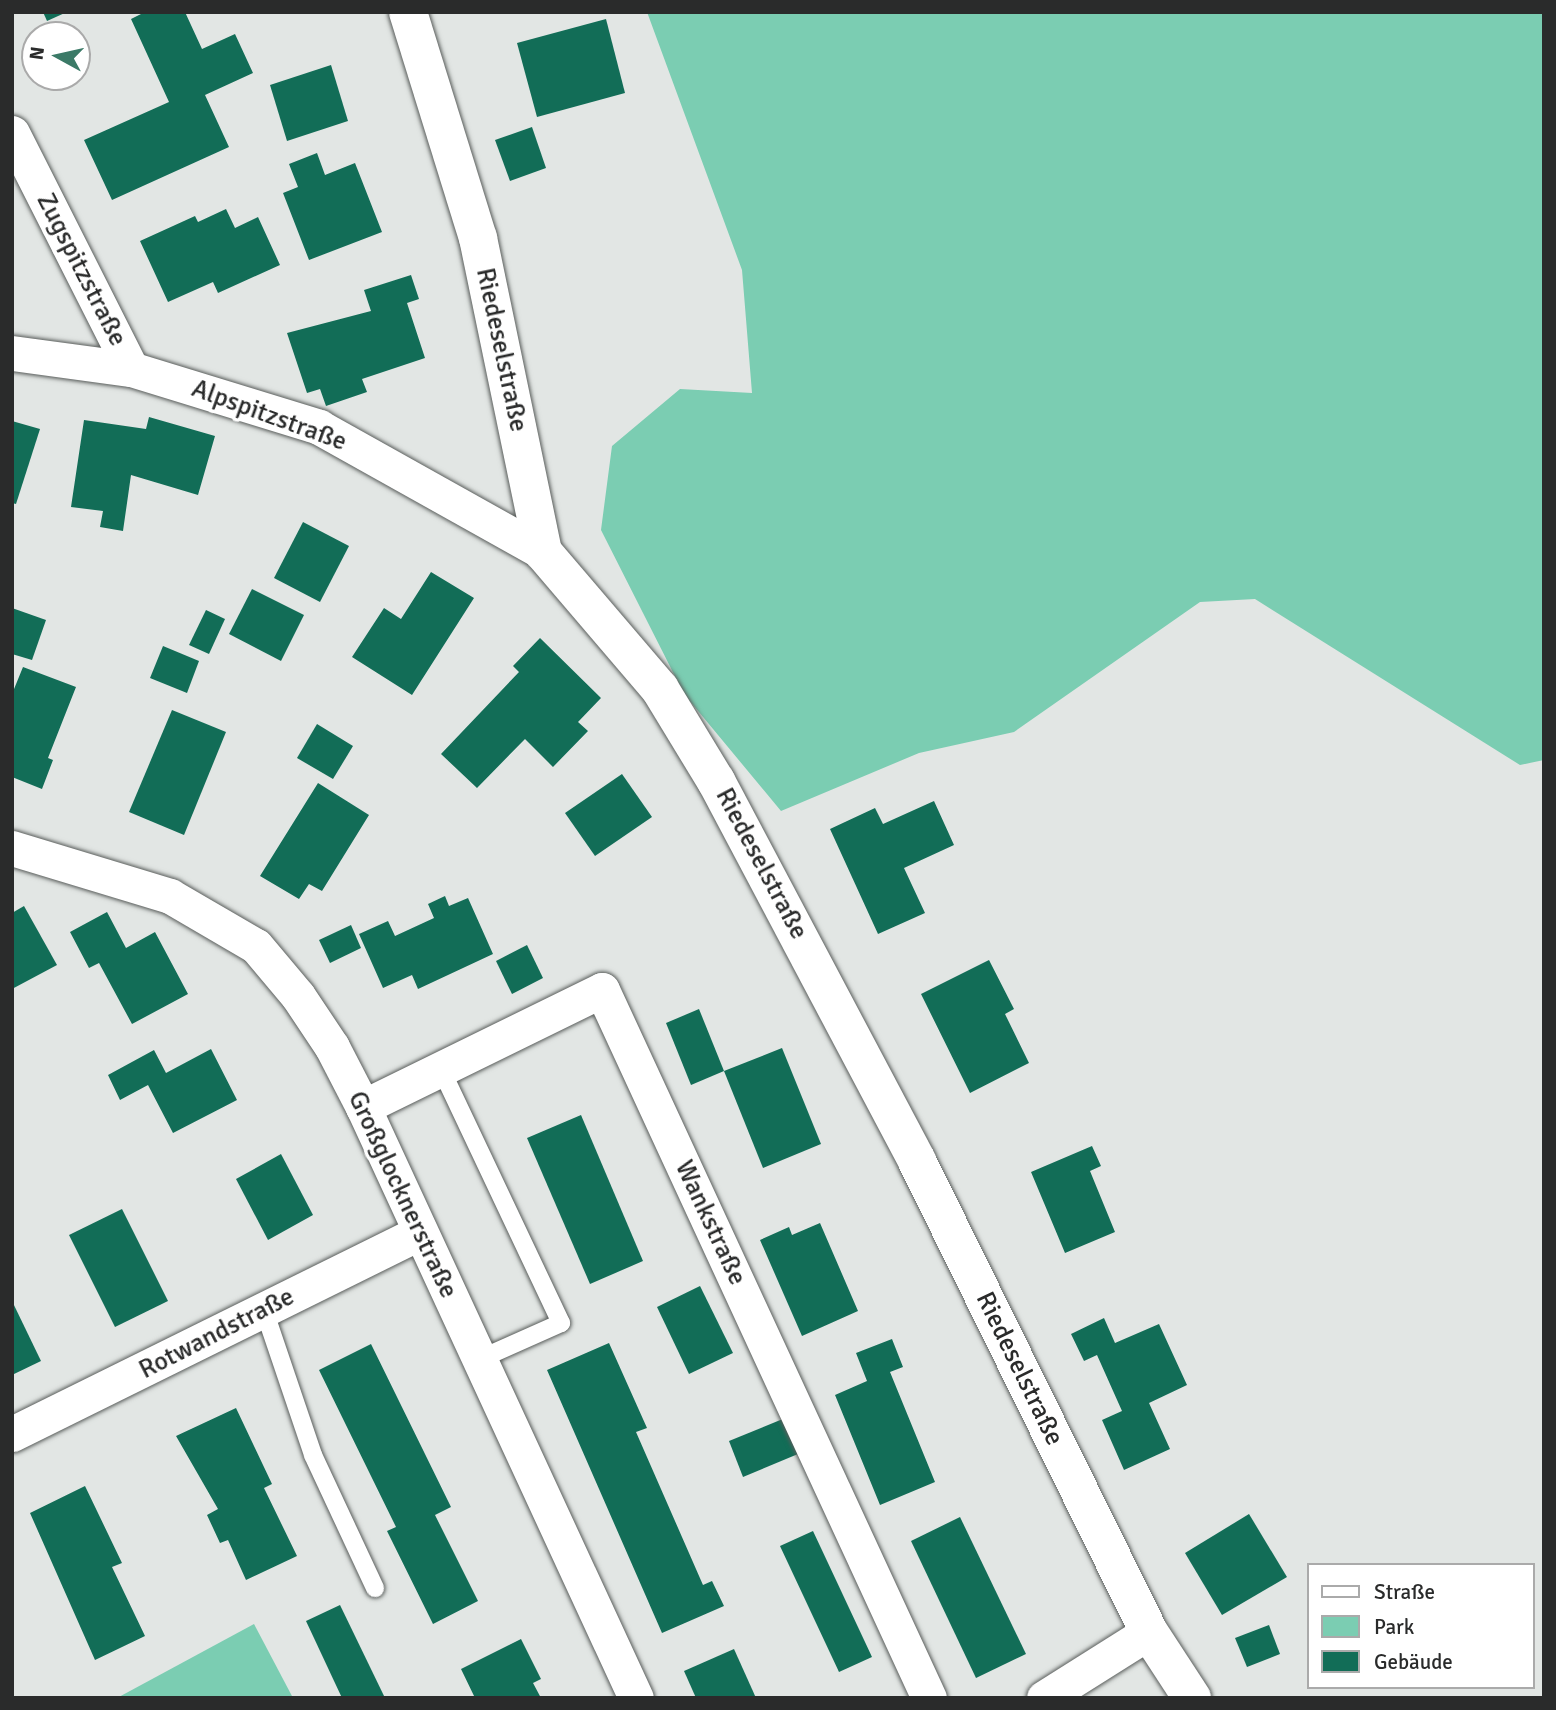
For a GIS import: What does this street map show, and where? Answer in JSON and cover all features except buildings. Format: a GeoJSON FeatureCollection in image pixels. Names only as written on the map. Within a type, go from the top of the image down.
{"type":"FeatureCollection","features":[{"type":"Feature","properties":{"kind":"street","name":"Riedeselstraße"},"geometry":{"type":"LineString","coordinates":[[408,12],[478,238],[543,552],[660,689],[716,780],[917,1161],[1149,1632],[1192,1698]]}},
{"type":"Feature","properties":{"kind":"street","name":"Zugspitzstraße"},"geometry":{"type":"LineString","coordinates":[[12,133],[131,369]]}},
{"type":"Feature","properties":{"kind":"street","name":"Alpspitzstraße"},"geometry":{"type":"LineString","coordinates":[[12,353],[131,369],[335,435],[543,552]]}},
{"type":"Feature","properties":{"kind":"street","name":"Großglocknerstraße"},"geometry":{"type":"LineString","coordinates":[[12,848],[170,896],[256,946],[332,1047],[363,1107],[636,1698]]}},
{"type":"Feature","properties":{"kind":"street","name":"Wankstraße"},"geometry":{"type":"LineString","coordinates":[[363,1107],[602,990],[929,1698]]}},
{"type":"Feature","properties":{"kind":"street","name":"Rotwandstraße"},"geometry":{"type":"LineString","coordinates":[[12,1434],[420,1232]]}},
{"type":"Feature","properties":{"kind":"street"},"geometry":{"type":"LineString","coordinates":[[1044,1698],[1149,1632]]}},
{"type":"Feature","properties":{"kind":"lane"},"geometry":{"type":"LineString","coordinates":[[441,1069],[561,1323],[478,1360]]}},
{"type":"Feature","properties":{"kind":"lane"},"geometry":{"type":"LineString","coordinates":[[264,1310],[313,1455],[374,1588]]}},
{"type":"Feature","properties":{"kind":"green space"},"geometry":{"type":"Polygon","coordinates":[[[647,12],[1544,12],[1544,760],[1520,765],[1255,599],[1200,602],[1014,732],[919,753],[781,811],[684,694],[601,530],[612,446],[680,389],[752,393],[742,270],[647,12]]]}},
{"type":"Feature","properties":{"kind":"green space"},"geometry":{"type":"Polygon","coordinates":[[[254,1624],[293,1698],[117,1698],[254,1624]]]}}]}
